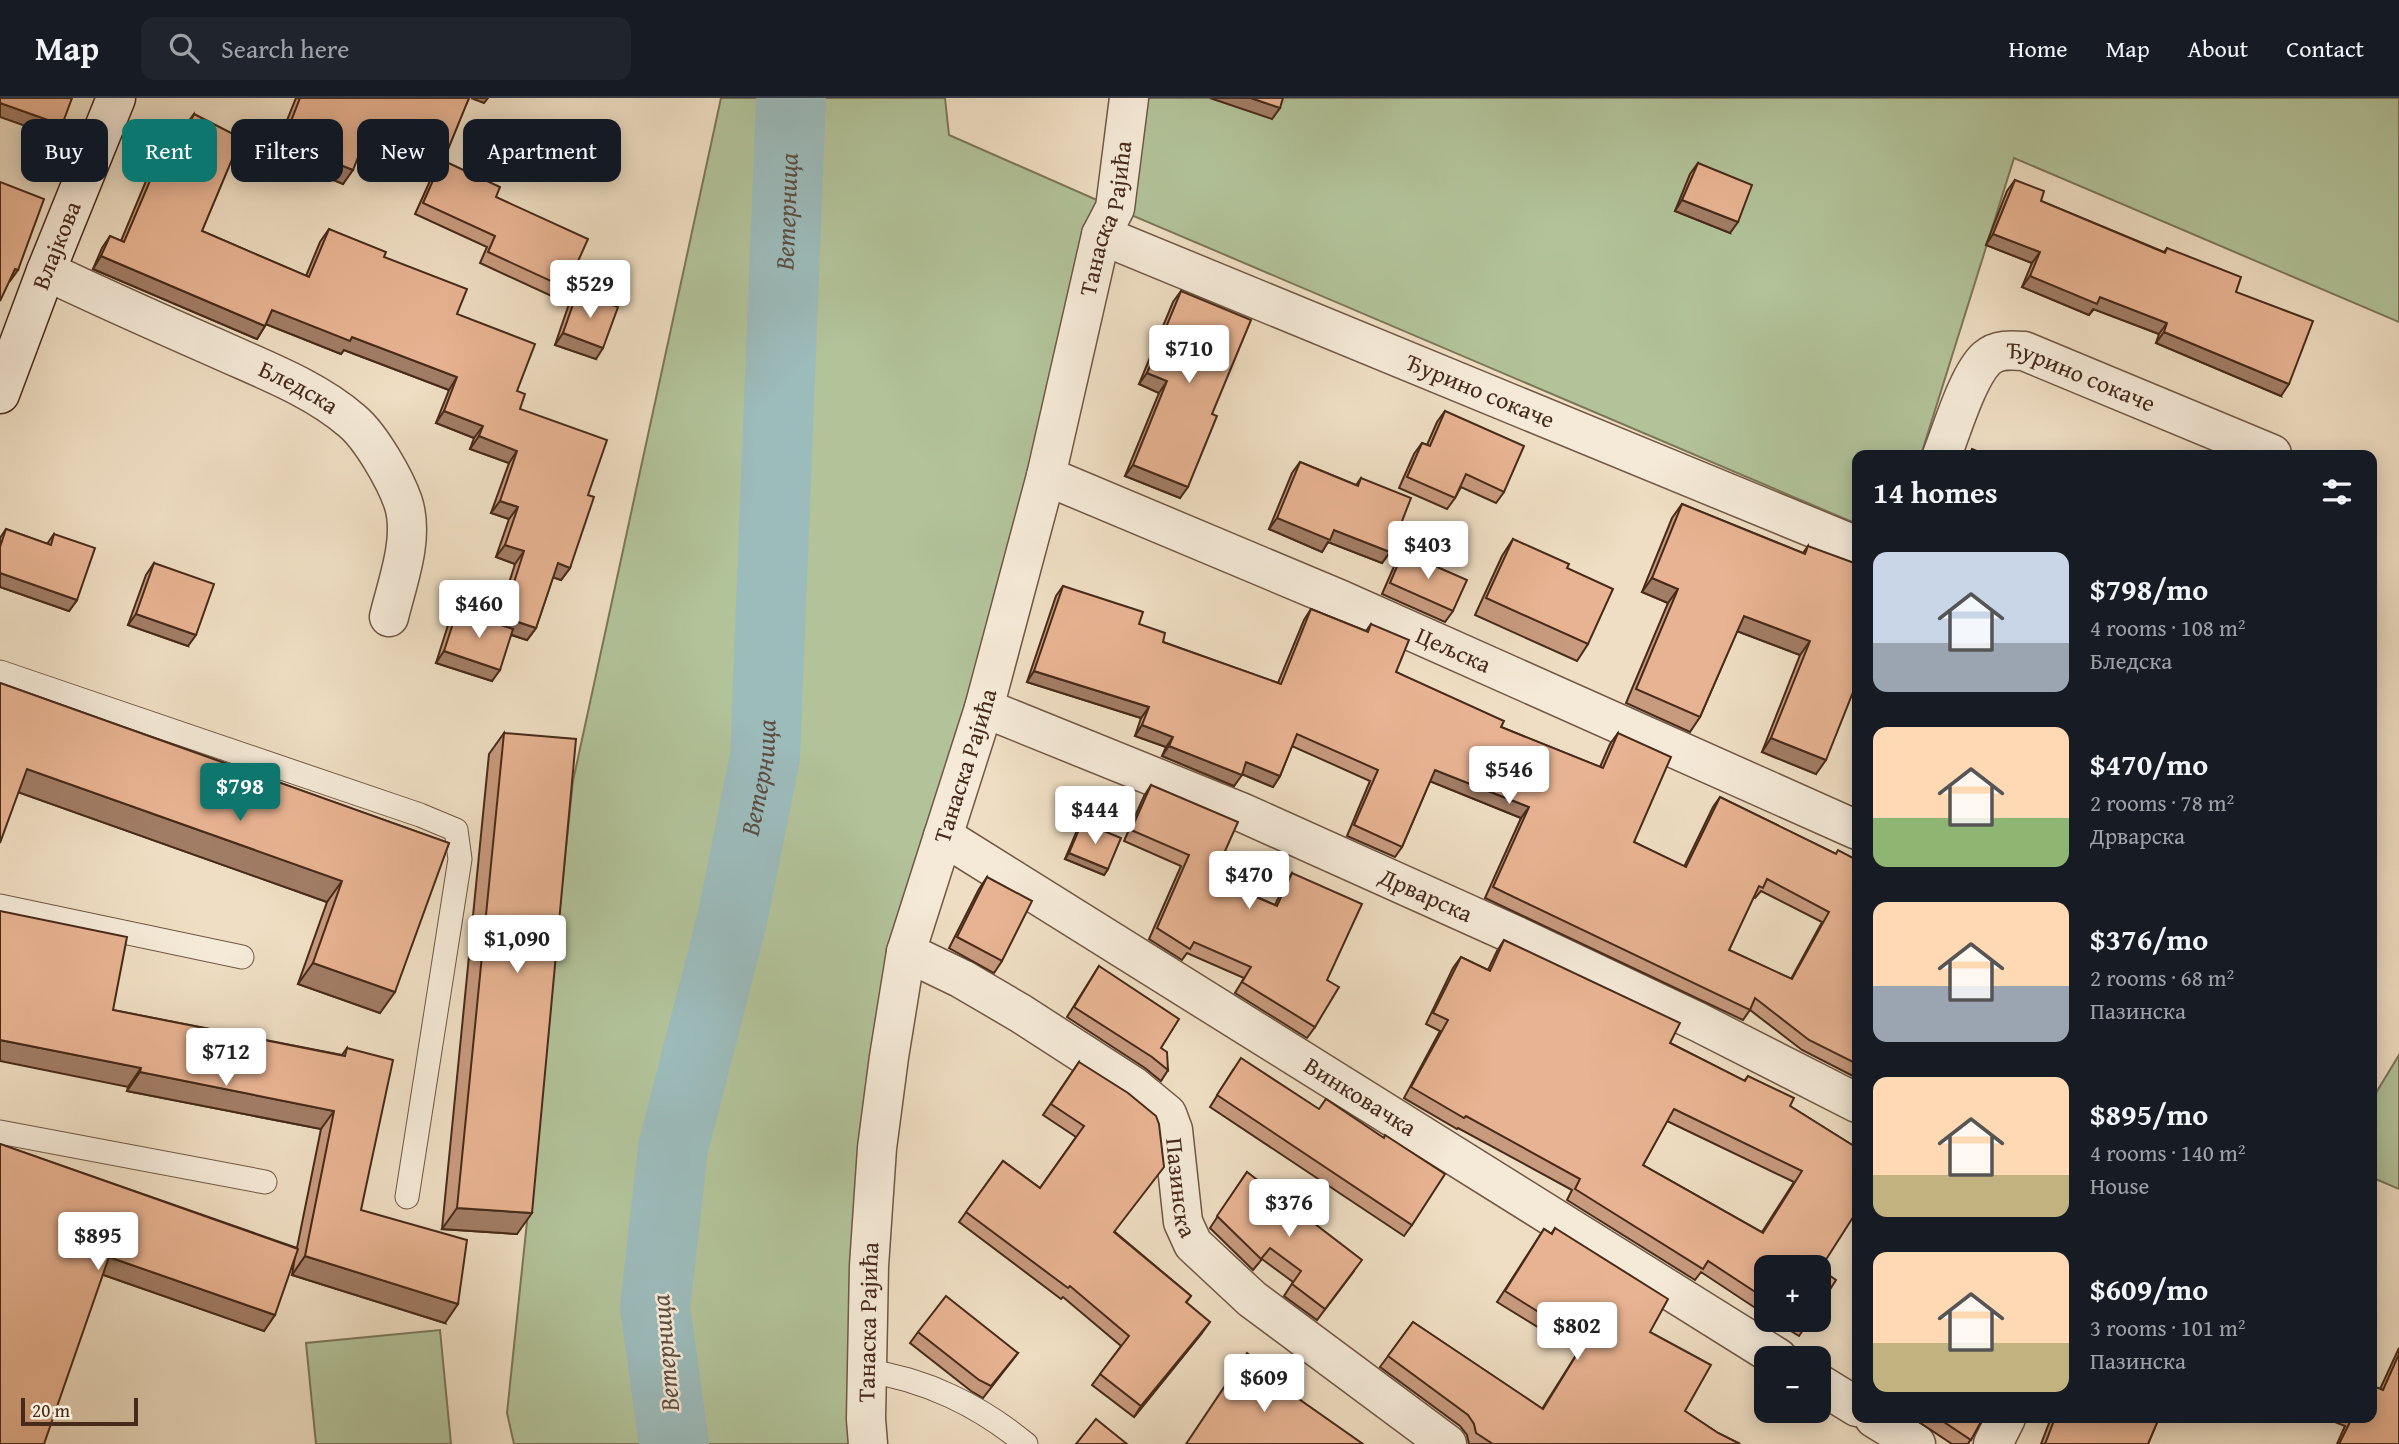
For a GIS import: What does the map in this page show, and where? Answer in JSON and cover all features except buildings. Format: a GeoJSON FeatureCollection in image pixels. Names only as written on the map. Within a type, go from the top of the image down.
{"type":"FeatureCollection","features":[{"type":"Feature","properties":{"kind":"street","name":"Влајкова"},"geometry":{"type":"LineString","coordinates":[[0,394],[116,98]]}},
{"type":"Feature","properties":{"kind":"street","name":"Танаска Рајића"},"geometry":{"type":"LineString","coordinates":[[868,1444],[866,1419],[869,1266],[877,1148],[888,1057],[906,952],[984,708],[1046,476],[1101,235],[1115,208],[1129,98]]}},
{"type":"Feature","properties":{"kind":"street","name":"Ђурино сокаче"},"geometry":{"type":"LineString","coordinates":[[1101,235],[1852,545]]}},
{"type":"Feature","properties":{"kind":"street","name":"Бледска"},"geometry":{"type":"LineString","coordinates":[[46,271],[274,374],[328,404],[354,423],[385,464],[404,503],[407,528],[404,558],[389,617]]}},
{"type":"Feature","properties":{"kind":"street","name":"Ђурино сокаче"},"geometry":{"type":"LineString","coordinates":[[1944,450],[1972,379],[1987,358],[2004,349],[2024,352],[2262,450]]}},
{"type":"Feature","properties":{"kind":"street","name":"Цељска"},"geometry":{"type":"LineString","coordinates":[[1046,476],[1339,599],[1852,828]]}},
{"type":"Feature","properties":{"kind":"street","name":"Дрварска"},"geometry":{"type":"LineString","coordinates":[[984,708],[1241,812],[1698,1022],[1852,1100]]}},
{"type":"Feature","properties":{"kind":"street","name":"Винковачка"},"geometry":{"type":"LineString","coordinates":[[943,836],[1759,1346]]}},
{"type":"Feature","properties":{"kind":"street","name":"Пазинска"},"geometry":{"type":"LineString","coordinates":[[906,952],[962,979],[1020,1013],[1133,1086],[1167,1114],[1173,1130],[1183,1222],[1193,1244],[1252,1299],[1447,1444]]}},
{"type":"Feature","properties":{"kind":"street"},"geometry":{"type":"LineString","coordinates":[[1831,1391],[1852,1404]]}},
{"type":"Feature","properties":{"kind":"street"},"geometry":{"type":"LineString","coordinates":[[1882,1423],[1916,1444]]}},
{"type":"Feature","properties":{"kind":"street"},"geometry":{"type":"LineString","coordinates":[[1993,1444],[2004,1423]]}},
{"type":"Feature","properties":{"kind":"lane"},"geometry":{"type":"LineString","coordinates":[[0,673],[421,815],[456,830],[460,859],[407,1197]]}},
{"type":"Feature","properties":{"kind":"lane"},"geometry":{"type":"LineString","coordinates":[[0,906],[242,957]]}},
{"type":"Feature","properties":{"kind":"lane"},"geometry":{"type":"LineString","coordinates":[[0,1132],[265,1182]]}},
{"type":"Feature","properties":{"kind":"lane"},"geometry":{"type":"LineString","coordinates":[[867,1371],[896,1375],[930,1386],[972,1408],[1026,1444]]}},
{"type":"Feature","properties":{"kind":"green space"},"geometry":{"type":"Polygon","coordinates":[[[721,98],[945,98],[949,135],[1115,208],[906,952],[868,1444],[514,1444],[507,1413],[573,781],[721,98]]]}},
{"type":"Feature","properties":{"kind":"green space"},"geometry":{"type":"Polygon","coordinates":[[[1129,98],[2399,98],[2399,322],[2014,158],[1923,450],[1852,450],[1852,522],[1115,208],[1129,98]]]}},
{"type":"Feature","properties":{"kind":"green space"},"geometry":{"type":"Polygon","coordinates":[[[2399,1055],[2399,1189],[2377,1180],[2377,1091],[2399,1055]]]}},
{"type":"Feature","properties":{"kind":"green space"},"geometry":{"type":"Polygon","coordinates":[[[440,1330],[451,1444],[316,1444],[306,1343],[440,1330]]]}},
{"type":"Feature","properties":{"kind":"waterway","name":"Ветерница"},"geometry":{"type":"LineString","coordinates":[[674,1444],[655,1307],[673,1148],[732,920],[765,757],[791,98]]}}]}
